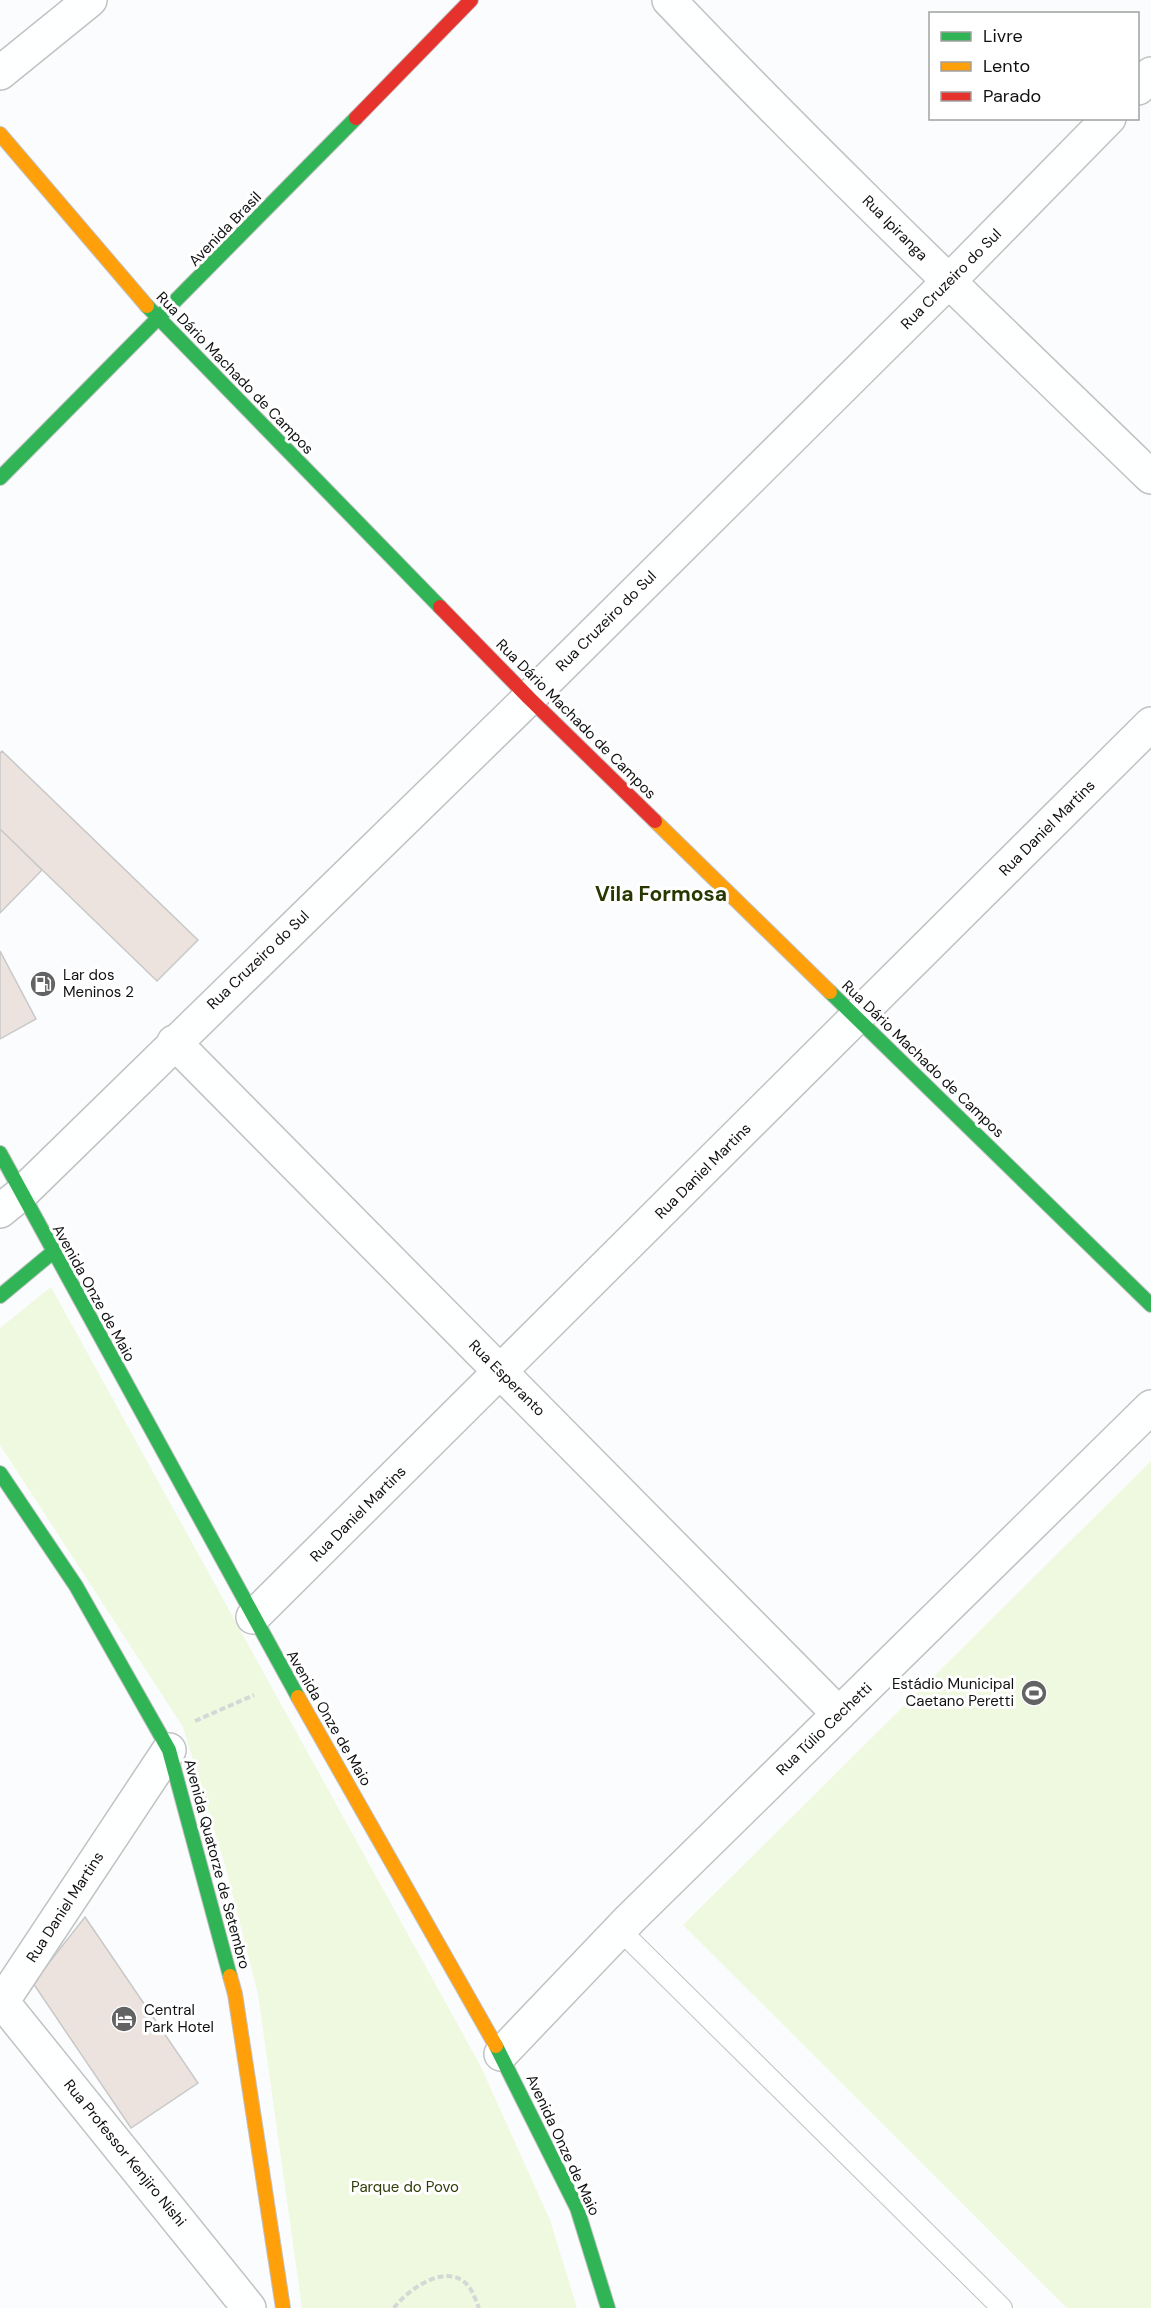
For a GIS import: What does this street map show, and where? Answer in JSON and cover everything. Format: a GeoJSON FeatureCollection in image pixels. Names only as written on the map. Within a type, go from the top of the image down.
{"type":"FeatureCollection","features":[{"type":"Feature","properties":{"kind":"street"},"geometry":{"type":"LineString","coordinates":[[0,73],[90,0]]}},
{"type":"Feature","properties":{"kind":"street","name":"Avenida Brasil"},"geometry":{"type":"LineString","coordinates":[[0,478],[159,320],[471,0]]}},
{"type":"Feature","properties":{"kind":"street","name":"Rua Ipiranga"},"geometry":{"type":"LineString","coordinates":[[669,0],[949,281],[1151,477]]}},
{"type":"Feature","properties":{"kind":"street"},"geometry":{"type":"LineString","coordinates":[[1139,86],[1151,74]]}},
{"type":"Feature","properties":{"kind":"street","name":"Rua Cruzeiro do Sul"},"geometry":{"type":"LineString","coordinates":[[10,1202],[529,698],[949,281],[1107,120]]}},
{"type":"Feature","properties":{"kind":"street","name":"Rua Dário Machado de Campos"},"geometry":{"type":"LineString","coordinates":[[0,134],[159,320],[529,698],[1151,1305]]}},
{"type":"Feature","properties":{"kind":"street","name":"Rua Daniel Martins"},"geometry":{"type":"LineString","coordinates":[[253,1617],[858,1018],[1151,724]]}},
{"type":"Feature","properties":{"kind":"street","name":"Rua Esperanto"},"geometry":{"type":"LineString","coordinates":[[174,1042],[840,1714]]}},
{"type":"Feature","properties":{"kind":"street","name":"Avenida Onze de Maio"},"geometry":{"type":"LineString","coordinates":[[0,1153],[10,1202],[53,1252],[253,1617],[501,2054],[578,2208],[608,2308]]}},
{"type":"Feature","properties":{"kind":"street"},"geometry":{"type":"LineString","coordinates":[[0,1296],[53,1252]]}},
{"type":"Feature","properties":{"kind":"street","name":"Rua Túlio Cechetti"},"geometry":{"type":"LineString","coordinates":[[501,2054],[620,1930],[1151,1407]]}},
{"type":"Feature","properties":{"kind":"street","name":"Avenida Quatorze de Setembro"},"geometry":{"type":"LineString","coordinates":[[0,1473],[76,1586],[169,1750],[235,1994],[283,2308]]}},
{"type":"Feature","properties":{"kind":"street","name":"Rua Daniel Martins"},"geometry":{"type":"LineString","coordinates":[[1,2002],[169,1750]]}},
{"type":"Feature","properties":{"kind":"street","name":"Rua Professor Kenjiro Nishi"},"geometry":{"type":"LineString","coordinates":[[1,2002],[249,2308]]}},
{"type":"Feature","properties":{"kind":"lane"},"geometry":{"type":"LineString","coordinates":[[620,1930],[1002,2308]]}},
{"type":"Feature","properties":{"kind":"path"},"geometry":{"type":"LineString","coordinates":[[193,1722],[288,1678]]}},
{"type":"Feature","properties":{"kind":"path"},"geometry":{"type":"LineString","coordinates":[[394,2308],[401,2299],[431,2279],[446,2275],[460,2279],[469,2286],[479,2308]]}},
{"type":"Feature","properties":{"kind":"green space","name":"Parque do Povo"},"geometry":{"type":"Polygon","coordinates":[[[51,1287],[480,2065],[550,2220],[577,2308],[302,2308],[258,1994],[226,1869],[183,1727],[0,1445],[0,1328],[51,1287]]]}},
{"type":"Feature","properties":{"kind":"green space","name":"Estádio Municipal Caetano Peretti"},"geometry":{"type":"Polygon","coordinates":[[[1151,1461],[1151,2308],[1067,2308],[683,1925],[1151,1461]]]}},
{"type":"Feature","properties":{"kind":"building"},"geometry":{"type":"Polygon","coordinates":[[[2,751],[198,940],[157,981],[0,829],[0,753],[2,751]]]}},
{"type":"Feature","properties":{"kind":"building"},"geometry":{"type":"Polygon","coordinates":[[[0,829],[42,870],[0,913],[0,829]]]}},
{"type":"Feature","properties":{"kind":"building"},"geometry":{"type":"Polygon","coordinates":[[[0,951],[36,1019],[0,1039],[0,951]]]}},
{"type":"Feature","properties":{"kind":"building"},"geometry":{"type":"Polygon","coordinates":[[[85,1917],[198,2083],[131,2128],[33,1983],[85,1917]]]}},
{"type":"Feature","properties":{"kind":"traffic: fast"},"geometry":{"type":"LineString","coordinates":[[0,478],[356,118]]}},
{"type":"Feature","properties":{"kind":"traffic: fast"},"geometry":{"type":"LineString","coordinates":[[147,306],[440,607]]}},
{"type":"Feature","properties":{"kind":"traffic: fast"},"geometry":{"type":"LineString","coordinates":[[830,992],[1151,1305]]}},
{"type":"Feature","properties":{"kind":"traffic: fast"},"geometry":{"type":"LineString","coordinates":[[0,1153],[298,1697]]}},
{"type":"Feature","properties":{"kind":"traffic: fast"},"geometry":{"type":"LineString","coordinates":[[0,1296],[53,1252]]}},
{"type":"Feature","properties":{"kind":"traffic: fast"},"geometry":{"type":"LineString","coordinates":[[0,1473],[76,1586],[169,1750],[230,1976]]}},
{"type":"Feature","properties":{"kind":"traffic: fast"},"geometry":{"type":"LineString","coordinates":[[496,2046],[577,2208],[608,2308]]}},
{"type":"Feature","properties":{"kind":"traffic: slow"},"geometry":{"type":"LineString","coordinates":[[0,134],[147,306]]}},
{"type":"Feature","properties":{"kind":"traffic: slow"},"geometry":{"type":"LineString","coordinates":[[655,821],[830,992]]}},
{"type":"Feature","properties":{"kind":"traffic: slow"},"geometry":{"type":"LineString","coordinates":[[298,1697],[496,2046]]}},
{"type":"Feature","properties":{"kind":"traffic: slow"},"geometry":{"type":"LineString","coordinates":[[230,1976],[235,1994],[283,2308]]}},
{"type":"Feature","properties":{"kind":"traffic: jam"},"geometry":{"type":"LineString","coordinates":[[356,118],[471,0]]}},
{"type":"Feature","properties":{"kind":"traffic: jam"},"geometry":{"type":"LineString","coordinates":[[440,607],[655,821]]}},
{"type":"Feature","properties":{"kind":"place","name":"Lar dos Meninos 2"},"geometry":{"type":"Point","coordinates":[43,984]}},
{"type":"Feature","properties":{"kind":"place","name":"Estádio Municipal Caetano Peretti"},"geometry":{"type":"Point","coordinates":[1034,1693]}},
{"type":"Feature","properties":{"kind":"place","name":"Central Park Hotel"},"geometry":{"type":"Point","coordinates":[124,2019]}},
{"type":"Feature","properties":{"kind":"district","name":"Vila Formosa"},"geometry":{"type":"Point","coordinates":[661,894]}}]}
